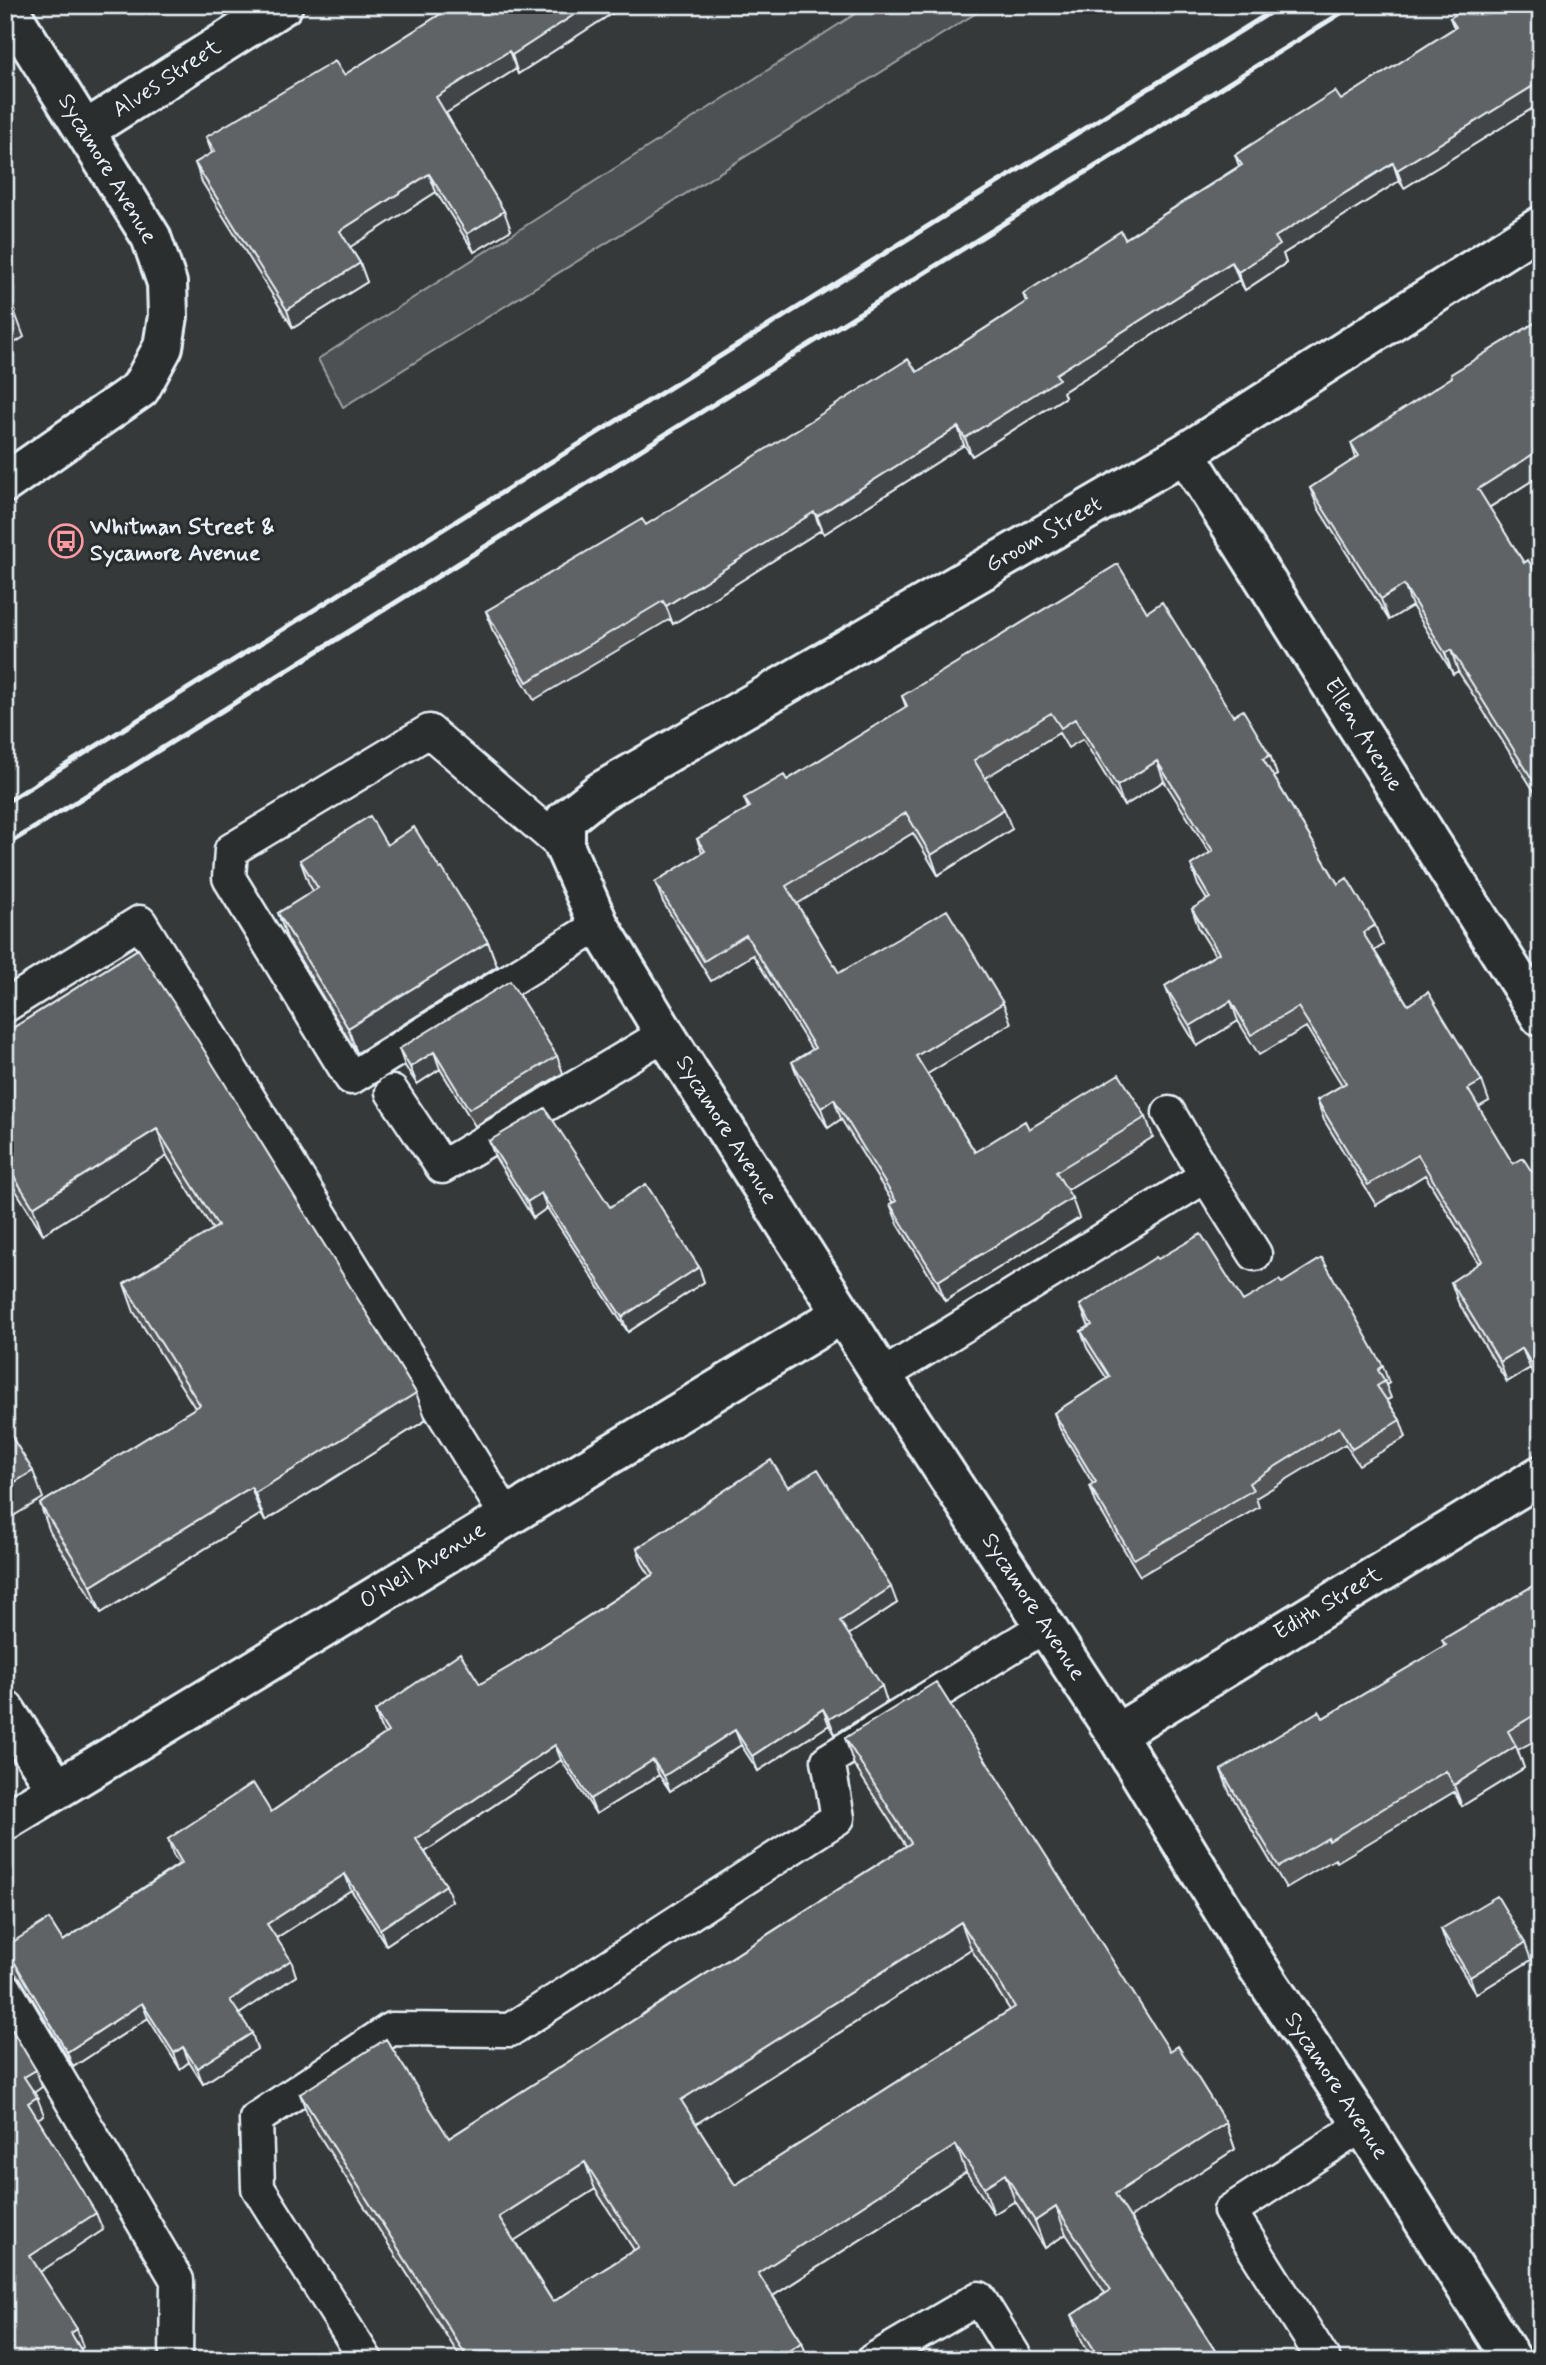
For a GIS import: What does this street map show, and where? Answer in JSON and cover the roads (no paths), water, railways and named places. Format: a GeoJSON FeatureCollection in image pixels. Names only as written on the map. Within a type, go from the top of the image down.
{"type":"FeatureCollection","features":[{"type":"Feature","properties":{"kind":"street","name":"Sycamore Avenue"},"geometry":{"type":"LineString","coordinates":[[5,483],[140,389],[163,346],[168,316],[167,283],[151,237],[6,5]]}},
{"type":"Feature","properties":{"kind":"street","name":"Alves Street"},"geometry":{"type":"LineString","coordinates":[[86,130],[282,5]]}},
{"type":"Feature","properties":{"kind":"street","name":"Groom Street"},"geometry":{"type":"LineString","coordinates":[[565,848],[565,820],[600,792],[1185,453],[1541,226]]}},
{"type":"Feature","properties":{"kind":"street","name":"Ellen Avenue"},"geometry":{"type":"LineString","coordinates":[[1185,453],[1541,1017]]}},
{"type":"Feature","properties":{"kind":"street","name":"Sycamore Avenue"},"geometry":{"type":"LineString","coordinates":[[565,848],[599,925],[664,1034],[882,1376],[1116,1734],[1257,1966],[1363,2125],[1512,2360]]}},
{"type":"Feature","properties":{"kind":"street","name":"O'Neil Avenue"},"geometry":{"type":"LineString","coordinates":[[5,1821],[162,1729],[506,1515],[842,1314]]}},
{"type":"Feature","properties":{"kind":"street","name":"Edith Street"},"geometry":{"type":"LineString","coordinates":[[1116,1734],[1541,1475]]}},
{"type":"Feature","properties":{"kind":"street"},"geometry":{"type":"LineString","coordinates":[[5,1710],[57,1789]]}},
{"type":"Feature","properties":{"kind":"lane"},"geometry":{"type":"LineString","coordinates":[[565,848],[429,731],[230,850],[229,878],[351,1078],[599,925]]}},
{"type":"Feature","properties":{"kind":"lane"},"geometry":{"type":"LineString","coordinates":[[5,1006],[140,922],[506,1515]]}},
{"type":"Feature","properties":{"kind":"lane"},"geometry":{"type":"LineString","coordinates":[[391,1092],[442,1167],[664,1034]]}},
{"type":"Feature","properties":{"kind":"lane"},"geometry":{"type":"LineString","coordinates":[[1169,1113],[1255,1254]]}},
{"type":"Feature","properties":{"kind":"lane"},"geometry":{"type":"LineString","coordinates":[[882,1376],[1206,1176]]}},
{"type":"Feature","properties":{"kind":"lane"},"geometry":{"type":"LineString","coordinates":[[366,2360],[258,2188],[256,2119],[391,2029],[510,2030],[838,1818],[828,1760],[1045,1626]]}},
{"type":"Feature","properties":{"kind":"lane"},"geometry":{"type":"LineString","coordinates":[[5,1988],[177,2280],[176,2360]]}},
{"type":"Feature","properties":{"kind":"lane"},"geometry":{"type":"LineString","coordinates":[[1324,2360],[1230,2211],[1363,2125]]}},
{"type":"Feature","properties":{"kind":"lane"},"geometry":{"type":"LineString","coordinates":[[873,2360],[979,2298],[1017,2360]]}},
{"type":"Feature","properties":{"kind":"railway"},"geometry":{"type":"LineString","coordinates":[[5,803],[1282,5]]}},
{"type":"Feature","properties":{"kind":"railway"},"geometry":{"type":"LineString","coordinates":[[5,846],[1354,5]]}},
{"type":"Feature","properties":{"kind":"place","name":"Whitman Street & Sycamore Avenue"},"geometry":{"type":"Point","coordinates":[66,541]}}]}
